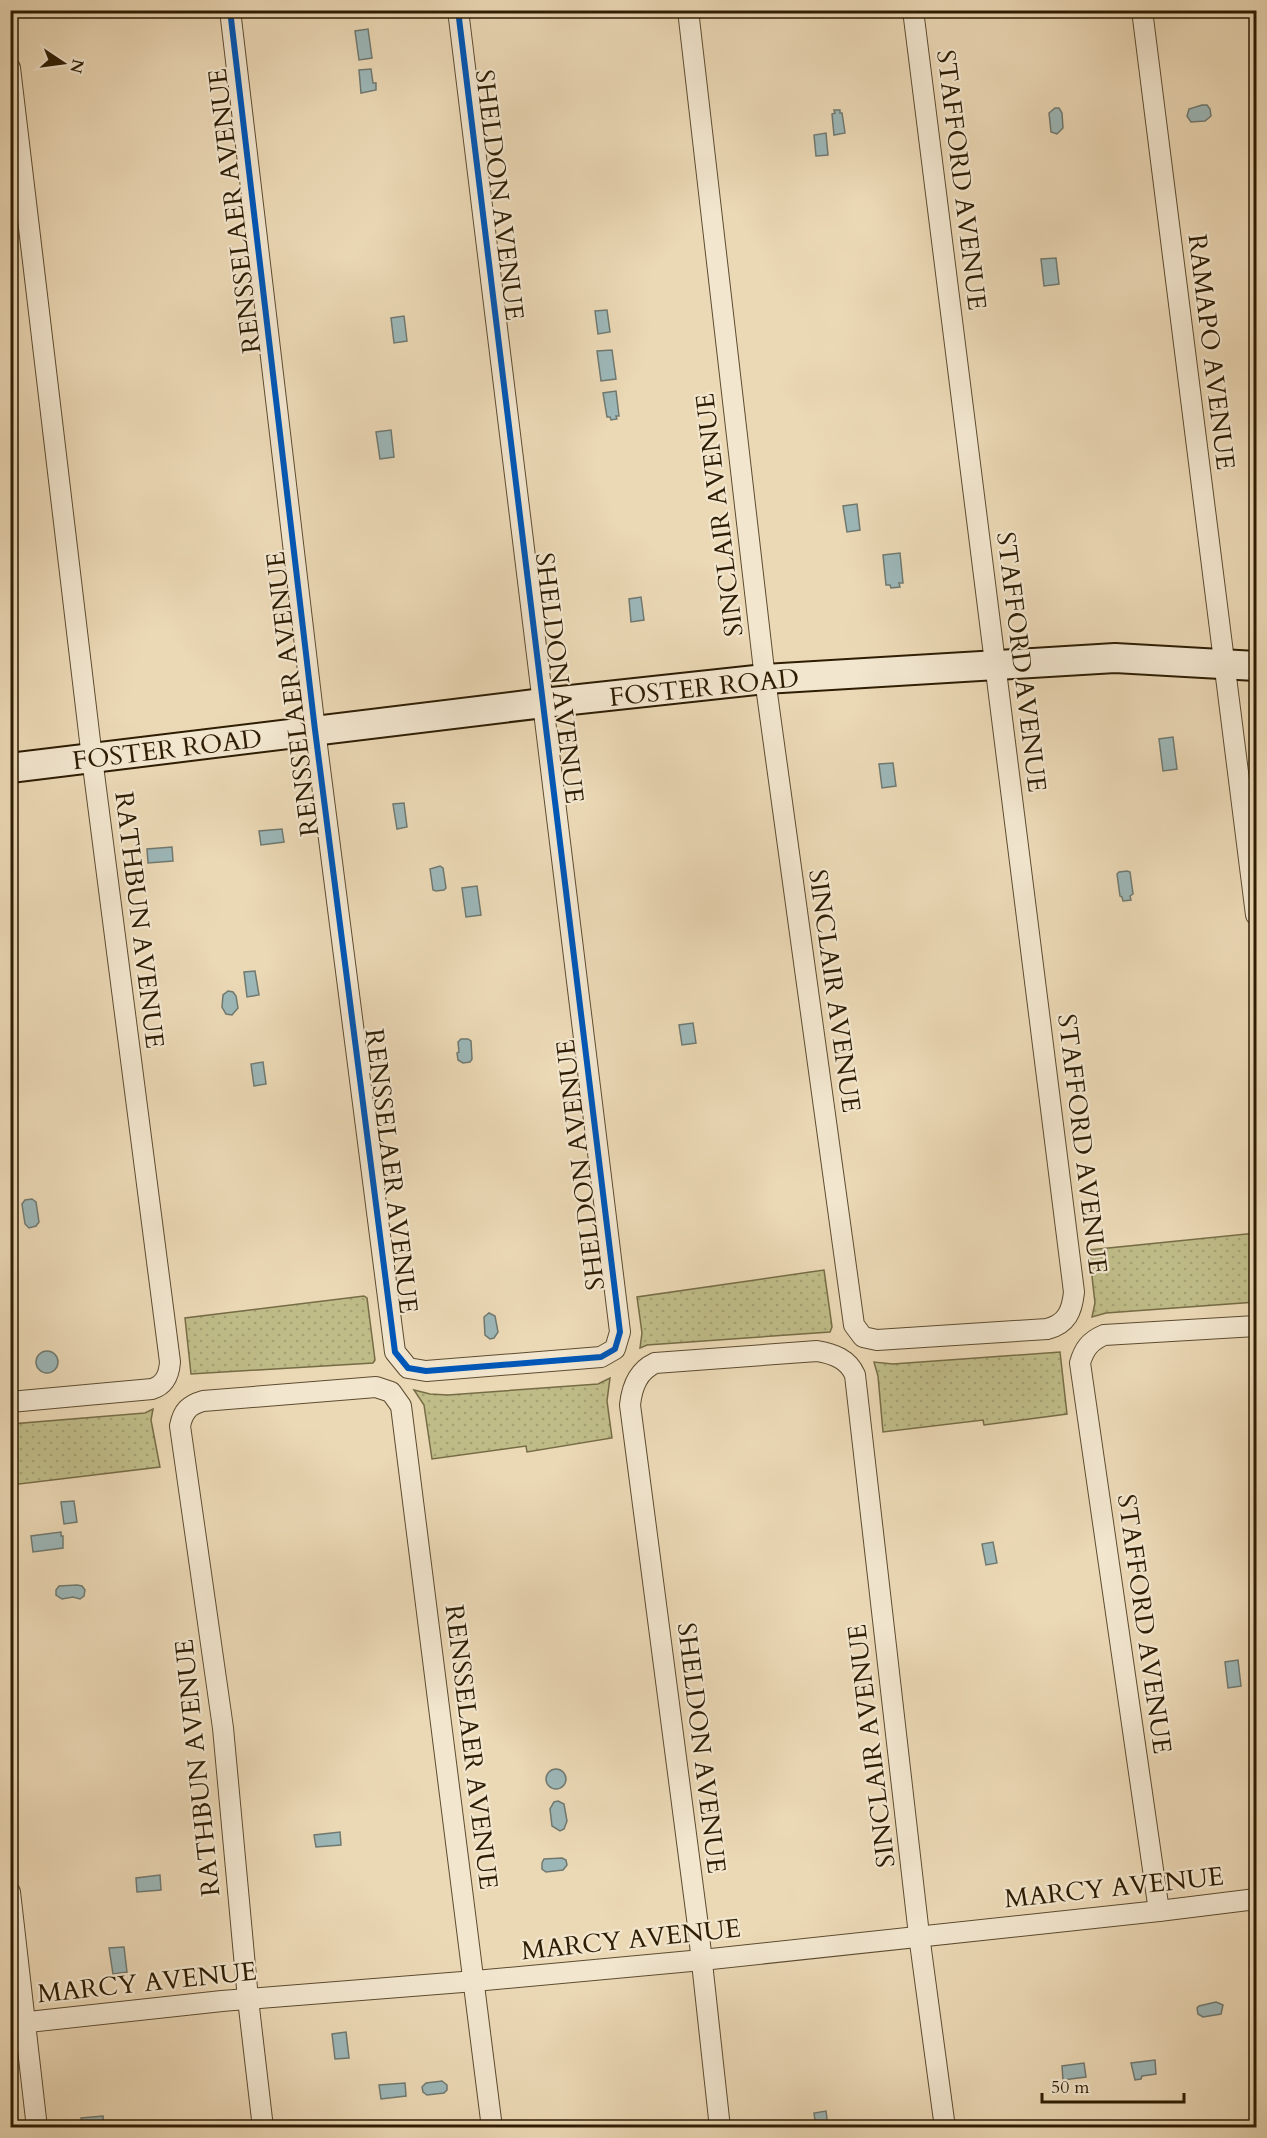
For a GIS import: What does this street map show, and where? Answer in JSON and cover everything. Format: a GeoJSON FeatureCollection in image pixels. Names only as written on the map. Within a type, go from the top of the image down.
{"type":"FeatureCollection","features":[{"type":"Feature","properties":{"kind":"street","name":"RENSSELAER AVENUE"},"geometry":{"type":"LineString","coordinates":[[230,10],[315,730],[395,1352],[408,1368]]}},
{"type":"Feature","properties":{"kind":"street","name":"SHELDON AVENUE"},"geometry":{"type":"LineString","coordinates":[[408,1368],[426,1371],[604,1356],[615,1349],[620,1332],[458,10]]}},
{"type":"Feature","properties":{"kind":"street","name":"SINCLAIR AVENUE"},"geometry":{"type":"LineString","coordinates":[[688,10],[765,679],[854,1325],[859,1333]]}},
{"type":"Feature","properties":{"kind":"street","name":"STAFFORD AVENUE"},"geometry":{"type":"LineString","coordinates":[[859,1333],[863,1337],[877,1340],[1047,1329],[1057,1326],[1066,1319],[1072,1307],[1074,1292],[913,10]]}},
{"type":"Feature","properties":{"kind":"street","name":"RAMAPO AVENUE"},"geometry":{"type":"LineString","coordinates":[[1142,10],[1223,663],[1257,915]]}},
{"type":"Feature","properties":{"kind":"street","name":"RATHBUN AVENUE"},"geometry":{"type":"LineString","coordinates":[[10,68],[92,758],[170,1362],[168,1375],[163,1383],[148,1389],[10,1402]]}},
{"type":"Feature","properties":{"kind":"street","name":"FOSTER ROAD"},"geometry":{"type":"LineString","coordinates":[[10,768],[543,703],[765,679],[1115,658],[1257,666]]}},
{"type":"Feature","properties":{"kind":"street","name":"STAFFORD AVENUE"},"geometry":{"type":"LineString","coordinates":[[1159,1911],[1080,1363],[1088,1345],[1104,1335],[1257,1326]]}},
{"type":"Feature","properties":{"kind":"street","name":"SHELDON AVENUE"},"geometry":{"type":"LineString","coordinates":[[720,2127],[702,1960],[630,1405],[632,1390],[645,1368],[656,1363],[817,1351],[845,1361]]}},
{"type":"Feature","properties":{"kind":"street","name":"SINCLAIR AVENUE"},"geometry":{"type":"LineString","coordinates":[[845,1361],[852,1367],[855,1375],[919,1935],[945,2127]]}},
{"type":"Feature","properties":{"kind":"street","name":"RENSSELAER AVENUE"},"geometry":{"type":"LineString","coordinates":[[376,1387],[391,1392],[401,1406],[492,2127]]}},
{"type":"Feature","properties":{"kind":"street","name":"RATHBUN AVENUE"},"geometry":{"type":"LineString","coordinates":[[263,2127],[248,1999],[223,1728],[180,1426],[183,1414],[189,1406],[203,1401],[376,1387]]}},
{"type":"Feature","properties":{"kind":"street"},"geometry":{"type":"LineString","coordinates":[[10,1892],[17,2023],[37,2127]]}},
{"type":"Feature","properties":{"kind":"street","name":"MARCY AVENUE"},"geometry":{"type":"LineString","coordinates":[[17,2023],[248,1999],[702,1960],[1257,1899]]}},
{"type":"Feature","properties":{"kind":"shaded area"},"geometry":{"type":"Polygon","coordinates":[[[1256,1233],[1256,1302],[1106,1313],[1092,1317],[1095,1303],[1089,1250],[1256,1233]]]}},
{"type":"Feature","properties":{"kind":"shaded area"},"geometry":{"type":"Polygon","coordinates":[[[824,1270],[832,1327],[830,1332],[647,1345],[640,1348],[642,1333],[637,1297],[824,1270]]]}},
{"type":"Feature","properties":{"kind":"shaded area"},"geometry":{"type":"Polygon","coordinates":[[[364,1296],[367,1298],[375,1360],[373,1363],[191,1374],[185,1318],[364,1296]]]}},
{"type":"Feature","properties":{"kind":"shaded area"},"geometry":{"type":"Polygon","coordinates":[[[1060,1352],[1067,1414],[984,1425],[983,1420],[883,1432],[878,1376],[874,1362],[893,1364],[1060,1352]]]}},
{"type":"Feature","properties":{"kind":"shaded area"},"geometry":{"type":"Polygon","coordinates":[[[610,1378],[607,1401],[612,1438],[527,1452],[526,1446],[432,1459],[424,1405],[414,1390],[448,1395],[598,1384],[610,1378]]]}},
{"type":"Feature","properties":{"kind":"shaded area"},"geometry":{"type":"Polygon","coordinates":[[[153,1409],[151,1420],[160,1467],[11,1485],[11,1424],[145,1413],[153,1409]]]}},
{"type":"Feature","properties":{"kind":"water"},"geometry":{"type":"Polygon","coordinates":[[[368,29],[372,58],[359,60],[355,31],[368,29]]]}},
{"type":"Feature","properties":{"kind":"water"},"geometry":{"type":"Polygon","coordinates":[[[371,69],[376,90],[361,93],[359,70],[371,69]]]}},
{"type":"Feature","properties":{"kind":"water"},"geometry":{"type":"Polygon","coordinates":[[[1207,105],[1211,116],[1205,121],[1191,122],[1187,116],[1189,109],[1207,105]]]}},
{"type":"Feature","properties":{"kind":"water"},"geometry":{"type":"Polygon","coordinates":[[[1059,108],[1062,113],[1063,128],[1057,134],[1051,132],[1049,113],[1059,108]]]}},
{"type":"Feature","properties":{"kind":"water"},"geometry":{"type":"Polygon","coordinates":[[[834,110],[840,110],[842,113],[845,133],[834,135],[832,114],[835,113],[834,110]]]}},
{"type":"Feature","properties":{"kind":"water"},"geometry":{"type":"Polygon","coordinates":[[[826,133],[828,155],[816,156],[814,135],[826,133]]]}},
{"type":"Feature","properties":{"kind":"water"},"geometry":{"type":"Polygon","coordinates":[[[1056,258],[1059,284],[1044,286],[1041,259],[1056,258]]]}},
{"type":"Feature","properties":{"kind":"water"},"geometry":{"type":"Polygon","coordinates":[[[607,310],[610,332],[598,334],[595,311],[607,310]]]}},
{"type":"Feature","properties":{"kind":"water"},"geometry":{"type":"Polygon","coordinates":[[[404,316],[407,341],[394,343],[391,318],[404,316]]]}},
{"type":"Feature","properties":{"kind":"water"},"geometry":{"type":"Polygon","coordinates":[[[612,350],[616,379],[601,381],[597,351],[612,350]]]}},
{"type":"Feature","properties":{"kind":"water"},"geometry":{"type":"Polygon","coordinates":[[[616,391],[619,416],[611,420],[607,417],[603,393],[616,391]]]}},
{"type":"Feature","properties":{"kind":"water"},"geometry":{"type":"Polygon","coordinates":[[[391,430],[394,457],[380,459],[376,432],[391,430]]]}},
{"type":"Feature","properties":{"kind":"water"},"geometry":{"type":"Polygon","coordinates":[[[857,504],[860,530],[847,532],[843,506],[857,504]]]}},
{"type":"Feature","properties":{"kind":"water"},"geometry":{"type":"Polygon","coordinates":[[[900,553],[903,583],[899,583],[900,587],[891,588],[890,585],[886,585],[883,555],[900,553]]]}},
{"type":"Feature","properties":{"kind":"water"},"geometry":{"type":"Polygon","coordinates":[[[641,597],[644,620],[631,622],[629,599],[641,597]]]}},
{"type":"Feature","properties":{"kind":"water"},"geometry":{"type":"Polygon","coordinates":[[[1173,737],[1177,769],[1163,771],[1159,739],[1173,737]]]}},
{"type":"Feature","properties":{"kind":"water"},"geometry":{"type":"Polygon","coordinates":[[[893,763],[896,786],[882,788],[879,764],[893,763]]]}},
{"type":"Feature","properties":{"kind":"water"},"geometry":{"type":"Polygon","coordinates":[[[404,803],[407,827],[397,829],[393,804],[404,803]]]}},
{"type":"Feature","properties":{"kind":"water"},"geometry":{"type":"Polygon","coordinates":[[[282,829],[284,842],[261,845],[259,831],[282,829]]]}},
{"type":"Feature","properties":{"kind":"water"},"geometry":{"type":"Polygon","coordinates":[[[172,847],[173,861],[148,863],[147,849],[172,847]]]}},
{"type":"Feature","properties":{"kind":"water"},"geometry":{"type":"Polygon","coordinates":[[[440,866],[443,868],[446,888],[436,891],[433,890],[430,869],[440,866]]]}},
{"type":"Feature","properties":{"kind":"water"},"geometry":{"type":"Polygon","coordinates":[[[1130,872],[1133,894],[1130,896],[1131,900],[1123,901],[1120,896],[1117,874],[1130,872]]]}},
{"type":"Feature","properties":{"kind":"water"},"geometry":{"type":"Polygon","coordinates":[[[477,886],[481,915],[466,917],[462,888],[477,886]]]}},
{"type":"Feature","properties":{"kind":"water"},"geometry":{"type":"Polygon","coordinates":[[[255,971],[259,995],[247,997],[244,972],[255,971]]]}},
{"type":"Feature","properties":{"kind":"water"},"geometry":{"type":"Polygon","coordinates":[[[228,991],[233,992],[236,996],[238,1008],[232,1015],[226,1014],[222,1007],[223,995],[228,991]]]}},
{"type":"Feature","properties":{"kind":"water"},"geometry":{"type":"Polygon","coordinates":[[[693,1023],[696,1043],[682,1045],[679,1025],[693,1023]]]}},
{"type":"Feature","properties":{"kind":"water"},"geometry":{"type":"Polygon","coordinates":[[[461,1039],[471,1041],[472,1059],[470,1062],[463,1063],[458,1060],[458,1042],[461,1039]]]}},
{"type":"Feature","properties":{"kind":"water"},"geometry":{"type":"Polygon","coordinates":[[[263,1062],[266,1084],[254,1086],[251,1064],[263,1062]]]}},
{"type":"Feature","properties":{"kind":"water"},"geometry":{"type":"Polygon","coordinates":[[[32,1199],[36,1202],[39,1222],[36,1226],[29,1228],[25,1224],[22,1204],[25,1200],[32,1199]]]}},
{"type":"Feature","properties":{"kind":"water"},"geometry":{"type":"Polygon","coordinates":[[[489,1313],[495,1316],[498,1332],[494,1338],[490,1339],[485,1335],[484,1317],[489,1313]]]}},
{"type":"Feature","properties":{"kind":"water"},"geometry":{"type":"Polygon","coordinates":[[[47,1351],[57,1358],[58,1362],[51,1372],[47,1373],[37,1366],[36,1362],[43,1352],[47,1351]]]}},
{"type":"Feature","properties":{"kind":"water"},"geometry":{"type":"Polygon","coordinates":[[[74,1501],[77,1522],[64,1524],[61,1502],[74,1501]]]}},
{"type":"Feature","properties":{"kind":"water"},"geometry":{"type":"Polygon","coordinates":[[[61,1532],[63,1548],[33,1552],[31,1536],[61,1532]]]}},
{"type":"Feature","properties":{"kind":"water"},"geometry":{"type":"Polygon","coordinates":[[[993,1542],[997,1563],[986,1565],[982,1544],[993,1542]]]}},
{"type":"Feature","properties":{"kind":"water"},"geometry":{"type":"Polygon","coordinates":[[[59,1586],[82,1586],[85,1590],[84,1596],[80,1599],[73,1597],[62,1599],[56,1595],[59,1586]]]}},
{"type":"Feature","properties":{"kind":"water"},"geometry":{"type":"Polygon","coordinates":[[[1238,1660],[1241,1686],[1228,1688],[1225,1662],[1238,1660]]]}},
{"type":"Feature","properties":{"kind":"water"},"geometry":{"type":"Polygon","coordinates":[[[556,1769],[563,1772],[566,1779],[563,1786],[556,1789],[549,1786],[546,1779],[549,1772],[556,1769]]]}},
{"type":"Feature","properties":{"kind":"water"},"geometry":{"type":"Polygon","coordinates":[[[554,1802],[564,1804],[567,1821],[564,1829],[560,1831],[552,1826],[550,1809],[554,1802]]]}},
{"type":"Feature","properties":{"kind":"water"},"geometry":{"type":"Polygon","coordinates":[[[340,1832],[341,1845],[316,1847],[314,1835],[340,1832]]]}},
{"type":"Feature","properties":{"kind":"water"},"geometry":{"type":"Polygon","coordinates":[[[562,1858],[566,1860],[567,1865],[563,1870],[546,1872],[542,1869],[544,1859],[562,1858]]]}},
{"type":"Feature","properties":{"kind":"water"},"geometry":{"type":"Polygon","coordinates":[[[160,1875],[161,1890],[137,1892],[136,1878],[160,1875]]]}},
{"type":"Feature","properties":{"kind":"water"},"geometry":{"type":"Polygon","coordinates":[[[124,1947],[127,1972],[113,1974],[109,1948],[124,1947]]]}},
{"type":"Feature","properties":{"kind":"water"},"geometry":{"type":"Polygon","coordinates":[[[1216,2002],[1223,2005],[1221,2014],[1203,2017],[1198,2014],[1199,2006],[1216,2002]]]}},
{"type":"Feature","properties":{"kind":"water"},"geometry":{"type":"Polygon","coordinates":[[[346,2032],[349,2058],[335,2059],[332,2034],[346,2032]]]}},
{"type":"Feature","properties":{"kind":"water"},"geometry":{"type":"Polygon","coordinates":[[[1155,2060],[1156,2074],[1142,2076],[1141,2079],[1135,2080],[1131,2063],[1155,2060]]]}},
{"type":"Feature","properties":{"kind":"water"},"geometry":{"type":"Polygon","coordinates":[[[1084,2063],[1086,2077],[1063,2080],[1062,2066],[1084,2063]]]}},
{"type":"Feature","properties":{"kind":"water"},"geometry":{"type":"Polygon","coordinates":[[[442,2081],[447,2085],[444,2093],[427,2095],[423,2092],[422,2087],[426,2083],[442,2081]]]}},
{"type":"Feature","properties":{"kind":"water"},"geometry":{"type":"Polygon","coordinates":[[[405,2083],[406,2096],[381,2099],[379,2085],[405,2083]]]}},
{"type":"Feature","properties":{"kind":"water"},"geometry":{"type":"Polygon","coordinates":[[[826,2111],[828,2127],[816,2127],[814,2113],[826,2111]]]}},
{"type":"Feature","properties":{"kind":"water"},"geometry":{"type":"Polygon","coordinates":[[[103,2116],[104,2127],[82,2127],[81,2118],[103,2116]]]}},
{"type":"Feature","properties":{"kind":"cycle path"},"geometry":{"type":"LineString","coordinates":[[230,10],[315,730],[395,1352],[408,1368],[426,1371],[601,1357],[615,1349],[620,1332],[458,10]]}}]}
